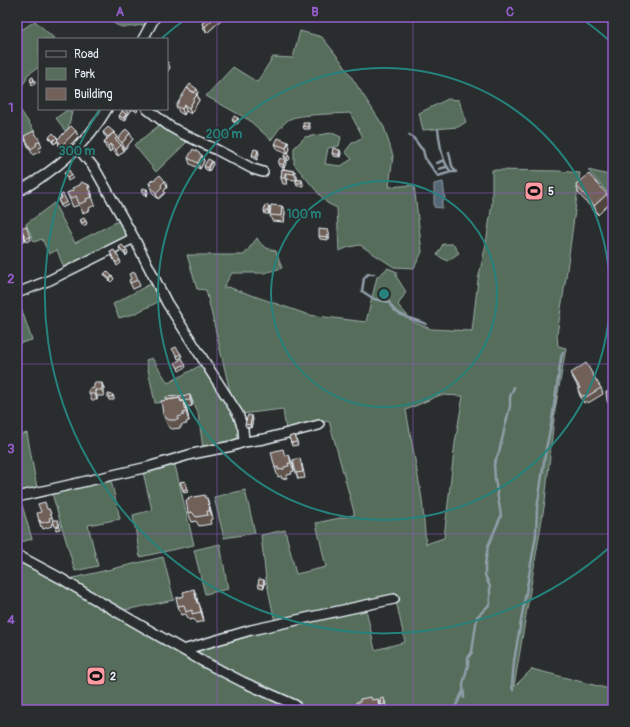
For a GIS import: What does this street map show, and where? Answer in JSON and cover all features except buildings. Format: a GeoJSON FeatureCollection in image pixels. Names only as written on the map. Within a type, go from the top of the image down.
{"type":"FeatureCollection","features":[{"type":"Feature","properties":{"kind":"street"},"geometry":{"type":"LineString","coordinates":[[144,38],[155,17]]}},
{"type":"Feature","properties":{"kind":"street"},"geometry":{"type":"LineString","coordinates":[[17,191],[32,184],[61,164],[78,148],[107,110]]}},
{"type":"Feature","properties":{"kind":"street"},"geometry":{"type":"LineString","coordinates":[[148,110],[169,126],[253,169],[264,172]]}},
{"type":"Feature","properties":{"kind":"street"},"geometry":{"type":"LineString","coordinates":[[78,148],[91,164],[134,238],[168,303],[238,414],[243,429],[244,442]]}},
{"type":"Feature","properties":{"kind":"street"},"geometry":{"type":"LineString","coordinates":[[17,294],[50,280],[134,238]]}},
{"type":"Feature","properties":{"kind":"street"},"geometry":{"type":"LineString","coordinates":[[17,496],[148,467],[180,457],[244,442],[264,439],[319,425]]}},
{"type":"Feature","properties":{"kind":"street"},"geometry":{"type":"LineString","coordinates":[[17,555],[62,579],[183,650],[243,682],[295,705]]}},
{"type":"Feature","properties":{"kind":"street"},"geometry":{"type":"LineString","coordinates":[[183,650],[251,630],[394,599]]}},
{"type":"Feature","properties":{"kind":"green space"},"geometry":{"type":"Polygon","coordinates":[[[107,17],[150,17],[144,25],[124,27],[116,24],[107,17]]]}},
{"type":"Feature","properties":{"kind":"green space"},"geometry":{"type":"Polygon","coordinates":[[[35,21],[54,38],[38,38],[38,68],[27,75],[26,80],[17,91],[17,33],[35,21]]]}},
{"type":"Feature","properties":{"kind":"green space"},"geometry":{"type":"Polygon","coordinates":[[[300,31],[322,37],[341,61],[384,127],[393,156],[389,187],[414,185],[422,252],[414,268],[394,267],[360,245],[339,251],[337,208],[327,203],[294,164],[294,148],[305,137],[332,133],[341,137],[339,146],[328,148],[325,164],[341,166],[352,159],[345,152],[352,143],[363,137],[350,113],[295,117],[284,123],[271,140],[249,120],[206,96],[233,67],[257,82],[273,57],[293,58],[300,31]]]}},
{"type":"Feature","properties":{"kind":"green space"},"geometry":{"type":"Polygon","coordinates":[[[448,99],[459,100],[466,122],[458,127],[423,130],[419,113],[448,99]]]}},
{"type":"Feature","properties":{"kind":"green space"},"geometry":{"type":"Polygon","coordinates":[[[17,105],[35,132],[17,146],[17,105]]]}},
{"type":"Feature","properties":{"kind":"green space"},"geometry":{"type":"Polygon","coordinates":[[[67,110],[72,112],[68,129],[65,131],[56,118],[67,110]]]}},
{"type":"Feature","properties":{"kind":"green space"},"geometry":{"type":"Polygon","coordinates":[[[161,124],[175,135],[188,141],[156,172],[134,145],[161,124]]]}},
{"type":"Feature","properties":{"kind":"green space"},"geometry":{"type":"Polygon","coordinates":[[[492,170],[559,171],[580,173],[557,334],[558,346],[566,348],[555,410],[545,501],[514,687],[532,669],[613,690],[613,710],[17,710],[17,559],[240,679],[237,673],[190,647],[366,609],[375,650],[405,642],[395,596],[275,622],[266,579],[261,535],[285,530],[296,574],[326,567],[316,523],[354,515],[354,512],[329,421],[286,431],[283,409],[241,414],[232,400],[206,290],[197,289],[187,255],[244,255],[257,238],[265,247],[276,251],[282,268],[264,273],[232,273],[223,288],[228,287],[309,315],[366,322],[377,277],[388,268],[397,272],[396,276],[406,292],[398,305],[413,322],[431,329],[472,331],[478,280],[486,244],[492,204],[492,170]],[[440,395],[406,410],[422,499],[426,544],[444,538],[455,443],[463,396],[440,395]]]}},
{"type":"Feature","properties":{"kind":"green space"},"geometry":{"type":"Polygon","coordinates":[[[588,170],[613,176],[613,199],[588,170]]]}},
{"type":"Feature","properties":{"kind":"green space"},"geometry":{"type":"Polygon","coordinates":[[[54,203],[75,243],[120,220],[131,236],[64,268],[57,250],[49,254],[42,239],[34,242],[26,224],[54,203]]]}},
{"type":"Feature","properties":{"kind":"green space"},"geometry":{"type":"Polygon","coordinates":[[[443,244],[453,244],[459,253],[447,261],[437,255],[443,244]]]}},
{"type":"Feature","properties":{"kind":"green space"},"geometry":{"type":"Polygon","coordinates":[[[154,282],[164,299],[134,314],[119,318],[113,304],[154,282]]]}},
{"type":"Feature","properties":{"kind":"green space"},"geometry":{"type":"Polygon","coordinates":[[[17,296],[32,340],[17,344],[17,296]]]}},
{"type":"Feature","properties":{"kind":"green space"},"geometry":{"type":"Polygon","coordinates":[[[152,358],[168,383],[203,364],[242,427],[239,440],[203,448],[198,413],[192,400],[155,403],[146,360],[152,358]]]}},
{"type":"Feature","properties":{"kind":"green space"},"geometry":{"type":"Polygon","coordinates":[[[27,433],[37,488],[17,492],[17,436],[27,433]]]}},
{"type":"Feature","properties":{"kind":"green space"},"geometry":{"type":"Polygon","coordinates":[[[174,461],[194,545],[140,557],[133,515],[152,510],[142,468],[174,461]]]}},
{"type":"Feature","properties":{"kind":"green space"},"geometry":{"type":"Polygon","coordinates":[[[110,476],[120,519],[88,525],[98,566],[75,571],[51,490],[110,476]]]}},
{"type":"Feature","properties":{"kind":"green space"},"geometry":{"type":"Polygon","coordinates":[[[245,490],[255,533],[224,538],[214,497],[245,490]]]}},
{"type":"Feature","properties":{"kind":"green space"},"geometry":{"type":"Polygon","coordinates":[[[20,498],[32,539],[17,543],[17,499],[20,498]]]}},
{"type":"Feature","properties":{"kind":"green space"},"geometry":{"type":"Polygon","coordinates":[[[220,544],[228,589],[205,594],[194,550],[220,544]]]}},
{"type":"Feature","properties":{"kind":"green space"},"geometry":{"type":"Polygon","coordinates":[[[163,557],[174,600],[125,610],[69,579],[163,557]]]}},
{"type":"Feature","properties":{"kind":"water"},"geometry":{"type":"Polygon","coordinates":[[[443,182],[445,199],[442,202],[442,208],[434,207],[434,184],[443,182]]]}},
{"type":"Feature","properties":{"kind":"waterway"},"geometry":{"type":"LineString","coordinates":[[438,129],[445,162],[451,172],[456,172],[452,166],[449,152]]}},
{"type":"Feature","properties":{"kind":"waterway"},"geometry":{"type":"LineString","coordinates":[[409,135],[423,150],[425,158],[438,176],[451,172]]}},
{"type":"Feature","properties":{"kind":"waterway"},"geometry":{"type":"LineString","coordinates":[[437,163],[444,160]]}},
{"type":"Feature","properties":{"kind":"waterway"},"geometry":{"type":"LineString","coordinates":[[439,169],[446,167]]}},
{"type":"Feature","properties":{"kind":"waterway"},"geometry":{"type":"LineString","coordinates":[[374,274],[368,274],[364,278],[362,291],[374,299],[389,302],[395,311],[400,314],[426,324]]}},
{"type":"Feature","properties":{"kind":"waterway"},"geometry":{"type":"LineString","coordinates":[[513,690],[514,661],[536,535],[537,509],[563,352]]}},
{"type":"Feature","properties":{"kind":"waterway"},"geometry":{"type":"LineString","coordinates":[[464,698],[463,684],[468,665],[468,658],[472,652],[477,617],[490,604],[490,587],[485,575],[485,564],[488,546],[501,516],[494,464],[499,452],[510,406],[510,397],[514,387]]}},
{"type":"Feature","properties":{"kind":"waterway"},"geometry":{"type":"LineString","coordinates":[[454,710],[463,691]]}},
{"type":"Feature","properties":{"kind":"place","name":"5"},"geometry":{"type":"Point","coordinates":[534,191]}},
{"type":"Feature","properties":{"kind":"place","name":"2"},"geometry":{"type":"Point","coordinates":[96,676]}}]}
